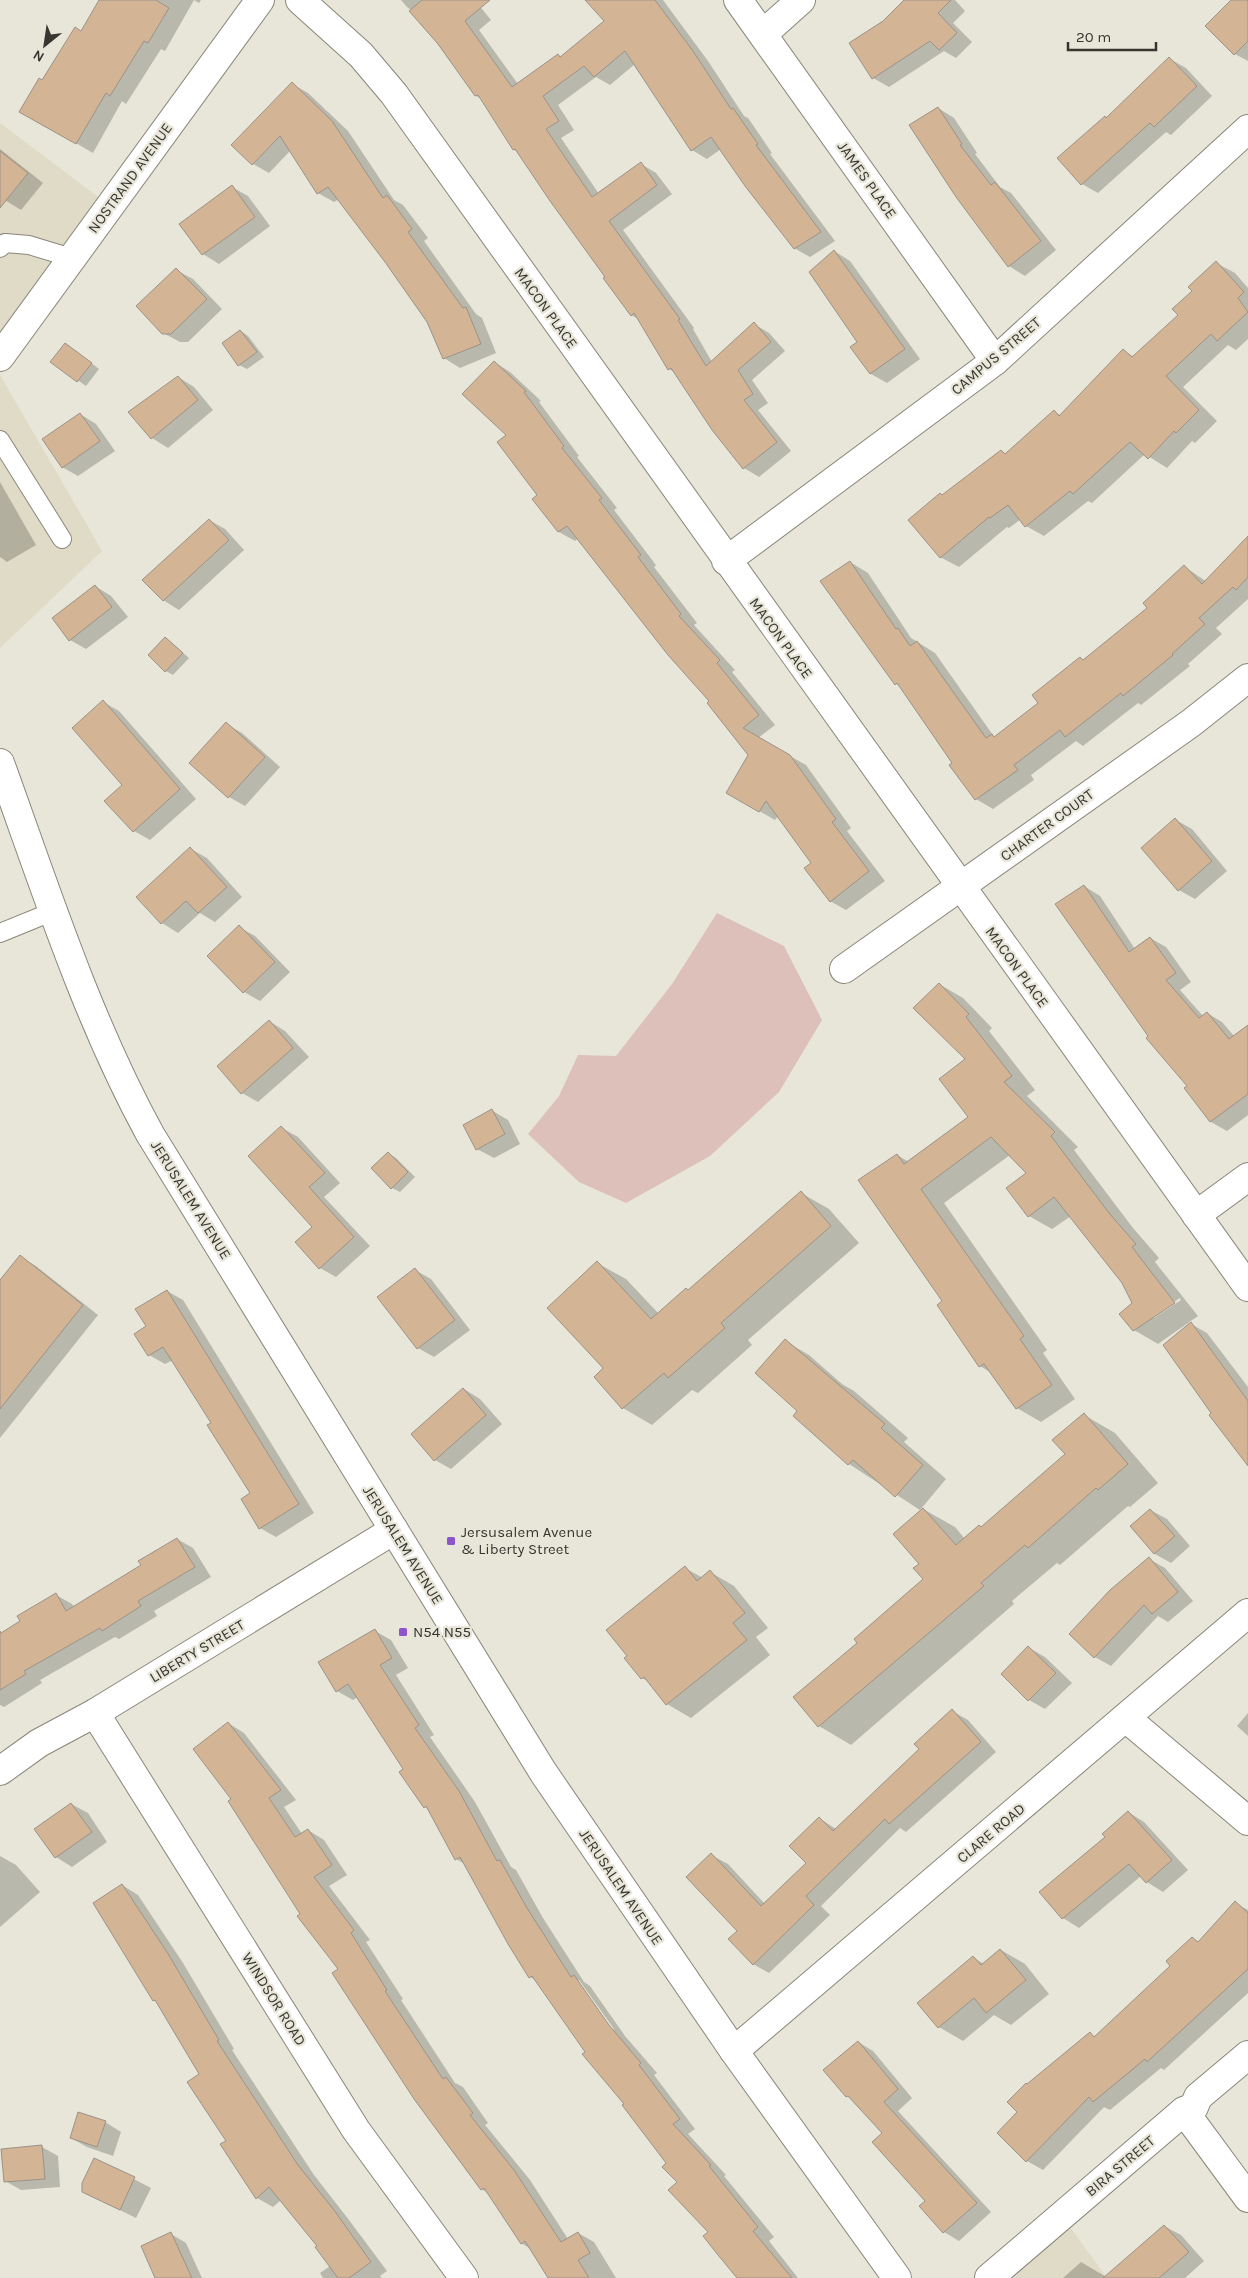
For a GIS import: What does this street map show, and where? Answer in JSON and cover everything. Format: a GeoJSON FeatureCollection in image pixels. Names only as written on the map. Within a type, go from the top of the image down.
{"type":"FeatureCollection","features":[{"type":"Feature","properties":{"kind":"street","name":"NOSTRAND AVENUE"},"geometry":{"type":"LineString","coordinates":[[0,357],[260,0]]}},
{"type":"Feature","properties":{"kind":"street","name":"MACON PLACE"},"geometry":{"type":"LineString","coordinates":[[300,0],[360,55],[394,94],[960,888],[1248,1287]]}},
{"type":"Feature","properties":{"kind":"street","name":"JAMES PLACE"},"geometry":{"type":"LineString","coordinates":[[738,0],[995,361]]}},
{"type":"Feature","properties":{"kind":"street"},"geometry":{"type":"LineString","coordinates":[[762,34],[801,0]]}},
{"type":"Feature","properties":{"kind":"street","name":"CAMPUS STREET"},"geometry":{"type":"LineString","coordinates":[[726,561],[995,361],[1248,129]]}},
{"type":"Feature","properties":{"kind":"street","name":"CHARTER COURT"},"geometry":{"type":"LineString","coordinates":[[844,969],[1191,723],[1248,678]]}},
{"type":"Feature","properties":{"kind":"street","name":"JERUSALEM AVENUE"},"geometry":{"type":"LineString","coordinates":[[0,762],[54,911],[112,1060],[150,1134],[543,1772],[734,2051],[896,2278]]}},
{"type":"Feature","properties":{"kind":"street"},"geometry":{"type":"LineString","coordinates":[[1196,1215],[1248,1177]]}},
{"type":"Feature","properties":{"kind":"street","name":"LIBERTY STREET"},"geometry":{"type":"LineString","coordinates":[[0,1771],[39,1743],[95,1713],[394,1530]]}},
{"type":"Feature","properties":{"kind":"street","name":"CLARE ROAD"},"geometry":{"type":"LineString","coordinates":[[734,2051],[1248,1614]]}},
{"type":"Feature","properties":{"kind":"street","name":"WINDSOR ROAD"},"geometry":{"type":"LineString","coordinates":[[95,1713],[356,2130],[464,2278]]}},
{"type":"Feature","properties":{"kind":"street"},"geometry":{"type":"LineString","coordinates":[[1126,1718],[1248,1822]]}},
{"type":"Feature","properties":{"kind":"street","name":"BIRA STREET"},"geometry":{"type":"LineString","coordinates":[[989,2278],[1184,2111],[1194,2107],[1198,2097],[1248,2054]]}},
{"type":"Feature","properties":{"kind":"street"},"geometry":{"type":"LineString","coordinates":[[1184,2111],[1248,2198]]}},
{"type":"Feature","properties":{"kind":"lane"},"geometry":{"type":"LineString","coordinates":[[0,248],[5,243],[29,244],[72,258]]}},
{"type":"Feature","properties":{"kind":"lane"},"geometry":{"type":"LineString","coordinates":[[0,440],[62,540]]}},
{"type":"Feature","properties":{"kind":"lane"},"geometry":{"type":"LineString","coordinates":[[0,933],[54,911]]}},
{"type":"Feature","properties":{"kind":"shaded area"},"geometry":{"type":"Polygon","coordinates":[[[0,123],[110,206],[0,357],[0,123]]]}},
{"type":"Feature","properties":{"kind":"shaded area"},"geometry":{"type":"Polygon","coordinates":[[[0,375],[102,551],[0,648],[0,375]]]}},
{"type":"Feature","properties":{"kind":"shaded area"},"geometry":{"type":"Polygon","coordinates":[[[717,913],[784,946],[822,1020],[779,1092],[710,1156],[626,1203],[579,1182],[528,1134],[559,1096],[578,1055],[616,1056],[672,984],[717,913]]]}},
{"type":"Feature","properties":{"kind":"shaded area"},"geometry":{"type":"Polygon","coordinates":[[[1062,2216],[1107,2278],[989,2278],[1062,2216]]]}},
{"type":"Feature","properties":{"kind":"building"},"geometry":{"type":"Polygon","coordinates":[[[99,0],[156,0],[169,8],[148,43],[144,41],[110,96],[106,93],[76,144],[19,112],[39,78],[42,80],[75,27],[81,31],[99,0]]]}},
{"type":"Feature","properties":{"kind":"building"},"geometry":{"type":"Polygon","coordinates":[[[422,0],[490,0],[465,21],[512,87],[558,54],[560,57],[604,21],[585,0],[655,0],[693,51],[731,109],[733,108],[758,144],[756,145],[821,232],[794,249],[745,186],[711,137],[691,151],[625,51],[594,77],[584,66],[543,96],[559,121],[546,129],[592,197],[641,162],[657,185],[609,221],[680,319],[678,320],[706,366],[754,322],[771,342],[738,370],[753,394],[744,400],[777,442],[743,469],[712,430],[671,368],[668,370],[634,313],[631,316],[603,278],[605,277],[515,149],[513,150],[478,95],[475,96],[438,44],[409,11],[422,0]]]}},
{"type":"Feature","properties":{"kind":"building"},"geometry":{"type":"Polygon","coordinates":[[[904,0],[951,0],[938,13],[957,33],[939,50],[930,41],[872,79],[849,43],[883,21],[904,0]]]}},
{"type":"Feature","properties":{"kind":"building"},"geometry":{"type":"Polygon","coordinates":[[[1231,0],[1248,0],[1248,41],[1234,55],[1205,26],[1231,0]]]}},
{"type":"Feature","properties":{"kind":"building"},"geometry":{"type":"Polygon","coordinates":[[[1169,57],[1197,86],[1154,127],[1150,123],[1081,185],[1057,158],[1105,116],[1106,118],[1169,57]]]}},
{"type":"Feature","properties":{"kind":"building"},"geometry":{"type":"Polygon","coordinates":[[[292,82],[332,121],[383,198],[387,195],[412,229],[408,232],[463,308],[466,307],[481,344],[443,359],[427,322],[385,262],[328,187],[317,194],[280,136],[252,165],[231,145],[292,82]]]}},
{"type":"Feature","properties":{"kind":"building"},"geometry":{"type":"Polygon","coordinates":[[[938,107],[962,144],[960,145],[991,185],[995,182],[1041,241],[1008,267],[956,197],[909,125],[938,107]]]}},
{"type":"Feature","properties":{"kind":"building"},"geometry":{"type":"Polygon","coordinates":[[[0,151],[28,173],[0,208],[0,151]]]}},
{"type":"Feature","properties":{"kind":"building"},"geometry":{"type":"Polygon","coordinates":[[[232,185],[255,217],[202,255],[179,224],[232,185]]]}},
{"type":"Feature","properties":{"kind":"building"},"geometry":{"type":"Polygon","coordinates":[[[834,250],[905,349],[870,374],[850,347],[857,342],[809,272],[834,250]]]}},
{"type":"Feature","properties":{"kind":"building"},"geometry":{"type":"Polygon","coordinates":[[[1216,261],[1244,292],[1238,298],[1248,312],[1217,341],[1211,334],[1166,376],[1199,410],[1176,433],[1174,431],[1148,459],[1130,442],[1073,494],[1070,491],[1025,527],[1008,505],[989,517],[940,558],[908,520],[940,493],[942,495],[1001,450],[1005,454],[1054,410],[1059,416],[1123,349],[1132,357],[1178,315],[1172,309],[1192,291],[1188,287],[1216,261]]]}},
{"type":"Feature","properties":{"kind":"building"},"geometry":{"type":"Polygon","coordinates":[[[176,268],[207,299],[171,334],[162,334],[136,306],[176,268]]]}},
{"type":"Feature","properties":{"kind":"building"},"geometry":{"type":"Polygon","coordinates":[[[240,330],[257,352],[238,366],[222,343],[240,330]]]}},
{"type":"Feature","properties":{"kind":"building"},"geometry":{"type":"Polygon","coordinates":[[[65,343],[92,363],[77,382],[50,362],[65,343]]]}},
{"type":"Feature","properties":{"kind":"building"},"geometry":{"type":"Polygon","coordinates":[[[494,361],[526,391],[524,392],[564,446],[562,448],[602,498],[599,500],[641,555],[638,557],[681,614],[679,616],[720,660],[717,663],[759,715],[743,728],[790,755],[836,819],[832,822],[869,871],[830,902],[804,868],[811,863],[766,801],[759,812],[726,793],[748,755],[707,703],[709,701],[668,655],[567,526],[558,532],[532,499],[537,495],[497,442],[506,435],[462,394],[494,361]]]}},
{"type":"Feature","properties":{"kind":"building"},"geometry":{"type":"Polygon","coordinates":[[[178,376],[198,400],[151,439],[128,412],[178,376]]]}},
{"type":"Feature","properties":{"kind":"building"},"geometry":{"type":"Polygon","coordinates":[[[80,413],[100,441],[62,468],[42,439],[80,413]]]}},
{"type":"Feature","properties":{"kind":"building"},"geometry":{"type":"Polygon","coordinates":[[[209,519],[229,540],[163,601],[142,580],[209,519]]]}},
{"type":"Feature","properties":{"kind":"building"},"geometry":{"type":"Polygon","coordinates":[[[1248,536],[1248,577],[1236,590],[1233,587],[1199,618],[1205,624],[1173,655],[1123,696],[1121,693],[1065,737],[1060,730],[1014,765],[1018,770],[975,800],[949,765],[952,763],[897,683],[895,685],[820,581],[850,561],[896,629],[898,628],[910,646],[917,641],[986,738],[992,734],[994,737],[1038,703],[1032,695],[1080,657],[1083,660],[1147,608],[1143,603],[1184,565],[1202,584],[1248,536]]]}},
{"type":"Feature","properties":{"kind":"building"},"geometry":{"type":"Polygon","coordinates":[[[95,585],[112,607],[69,641],[52,618],[95,585]]]}},
{"type":"Feature","properties":{"kind":"building"},"geometry":{"type":"Polygon","coordinates":[[[165,637],[183,653],[165,672],[148,655],[165,637]]]}},
{"type":"Feature","properties":{"kind":"building"},"geometry":{"type":"Polygon","coordinates":[[[103,700],[180,789],[133,832],[104,801],[122,785],[72,728],[103,700]]]}},
{"type":"Feature","properties":{"kind":"building"},"geometry":{"type":"Polygon","coordinates":[[[226,722],[265,757],[228,798],[189,763],[226,722]]]}},
{"type":"Feature","properties":{"kind":"building"},"geometry":{"type":"Polygon","coordinates":[[[1175,818],[1212,861],[1178,891],[1141,848],[1175,818]]]}},
{"type":"Feature","properties":{"kind":"building"},"geometry":{"type":"Polygon","coordinates":[[[190,847],[227,887],[198,913],[186,901],[161,924],[136,897],[190,847]]]}},
{"type":"Feature","properties":{"kind":"building"},"geometry":{"type":"Polygon","coordinates":[[[1084,885],[1129,952],[1150,937],[1176,973],[1166,980],[1199,1018],[1207,1012],[1229,1039],[1248,1025],[1248,1094],[1210,1122],[1184,1088],[1187,1086],[1146,1038],[1148,1036],[1055,904],[1084,885]]]}},
{"type":"Feature","properties":{"kind":"building"},"geometry":{"type":"Polygon","coordinates":[[[239,925],[275,962],[243,993],[207,956],[239,925]]]}},
{"type":"Feature","properties":{"kind":"building"},"geometry":{"type":"Polygon","coordinates":[[[939,983],[969,1014],[966,1017],[1012,1076],[1004,1082],[1055,1132],[1051,1136],[1109,1213],[1136,1244],[1132,1247],[1175,1303],[1133,1331],[1119,1314],[1132,1303],[1122,1283],[1054,1197],[1028,1217],[1006,1188],[1026,1173],[991,1137],[921,1189],[1024,1336],[1020,1339],[1052,1385],[1016,1409],[984,1364],[979,1367],[937,1305],[942,1301],[858,1180],[897,1154],[904,1164],[968,1117],[939,1079],[965,1059],[913,1008],[939,983]]]}},
{"type":"Feature","properties":{"kind":"building"},"geometry":{"type":"Polygon","coordinates":[[[269,1020],[293,1048],[241,1094],[217,1066],[269,1020]]]}},
{"type":"Feature","properties":{"kind":"building"},"geometry":{"type":"Polygon","coordinates":[[[492,1109],[505,1134],[476,1150],[463,1125],[492,1109]]]}},
{"type":"Feature","properties":{"kind":"building"},"geometry":{"type":"Polygon","coordinates":[[[281,1126],[325,1173],[309,1187],[354,1237],[319,1269],[295,1242],[312,1227],[248,1156],[281,1126]]]}},
{"type":"Feature","properties":{"kind":"building"},"geometry":{"type":"Polygon","coordinates":[[[388,1152],[408,1172],[391,1189],[371,1168],[388,1152]]]}},
{"type":"Feature","properties":{"kind":"building"},"geometry":{"type":"Polygon","coordinates":[[[801,1191],[831,1226],[721,1323],[725,1328],[668,1378],[664,1373],[622,1409],[594,1377],[603,1368],[547,1308],[597,1261],[651,1319],[686,1288],[688,1290],[801,1191]]]}},
{"type":"Feature","properties":{"kind":"building"},"geometry":{"type":"Polygon","coordinates":[[[20,1255],[83,1305],[0,1409],[0,1280],[20,1255]]]}},
{"type":"Feature","properties":{"kind":"building"},"geometry":{"type":"Polygon","coordinates":[[[415,1268],[455,1320],[417,1349],[377,1297],[415,1268]]]}},
{"type":"Feature","properties":{"kind":"building"},"geometry":{"type":"Polygon","coordinates":[[[167,1290],[299,1504],[259,1529],[241,1499],[250,1493],[207,1425],[211,1423],[163,1347],[148,1356],[134,1334],[146,1326],[135,1309],[167,1290]]]}},
{"type":"Feature","properties":{"kind":"building"},"geometry":{"type":"Polygon","coordinates":[[[1191,1322],[1248,1401],[1248,1466],[1209,1415],[1211,1413],[1163,1345],[1191,1322]]]}},
{"type":"Feature","properties":{"kind":"building"},"geometry":{"type":"Polygon","coordinates":[[[785,1339],[885,1424],[881,1428],[923,1465],[895,1497],[853,1460],[848,1465],[793,1416],[797,1411],[755,1373],[785,1339]]]}},
{"type":"Feature","properties":{"kind":"building"},"geometry":{"type":"Polygon","coordinates":[[[463,1388],[486,1415],[434,1461],[411,1434],[463,1388]]]}},
{"type":"Feature","properties":{"kind":"building"},"geometry":{"type":"Polygon","coordinates":[[[1084,1413],[1128,1464],[1098,1490],[1096,1488],[1028,1548],[1025,1545],[981,1583],[984,1586],[818,1727],[793,1697],[857,1643],[854,1639],[923,1579],[913,1568],[919,1564],[893,1534],[923,1508],[956,1545],[979,1525],[981,1527],[1065,1454],[1052,1440],[1084,1413]]]}},
{"type":"Feature","properties":{"kind":"building"},"geometry":{"type":"Polygon","coordinates":[[[1150,1509],[1175,1536],[1154,1554],[1130,1526],[1150,1509]]]}},
{"type":"Feature","properties":{"kind":"building"},"geometry":{"type":"Polygon","coordinates":[[[177,1538],[195,1567],[138,1601],[141,1606],[102,1631],[100,1628],[24,1671],[26,1674],[0,1690],[0,1631],[1,1633],[20,1621],[17,1616],[56,1593],[66,1611],[141,1565],[138,1561],[177,1538]]]}},
{"type":"Feature","properties":{"kind":"building"},"geometry":{"type":"Polygon","coordinates":[[[1149,1557],[1178,1592],[1152,1614],[1144,1605],[1094,1658],[1069,1634],[1110,1590],[1149,1557]]]}},
{"type":"Feature","properties":{"kind":"building"},"geometry":{"type":"Polygon","coordinates":[[[685,1566],[697,1581],[710,1570],[745,1613],[733,1623],[747,1640],[666,1705],[644,1677],[641,1679],[624,1658],[627,1656],[606,1630],[685,1566]]]}},
{"type":"Feature","properties":{"kind":"building"},"geometry":{"type":"Polygon","coordinates":[[[375,1629],[392,1658],[380,1665],[419,1725],[415,1728],[459,1791],[497,1861],[500,1860],[527,1908],[571,1977],[574,1975],[609,2025],[641,2063],[639,2065],[680,2119],[673,2124],[711,2165],[709,2166],[758,2227],[753,2231],[792,2278],[737,2278],[703,2236],[708,2232],[668,2190],[677,2182],[662,2167],[666,2163],[622,2105],[624,2104],[582,2054],[585,2052],[532,1976],[529,1978],[460,1857],[455,1860],[426,1806],[424,1808],[399,1772],[403,1769],[348,1684],[336,1692],[318,1662],[375,1629]]]}},
{"type":"Feature","properties":{"kind":"building"},"geometry":{"type":"Polygon","coordinates":[[[1028,1646],[1056,1673],[1028,1701],[1001,1674],[1028,1646]]]}},
{"type":"Feature","properties":{"kind":"building"},"geometry":{"type":"Polygon","coordinates":[[[952,1709],[981,1742],[889,1824],[885,1819],[806,1896],[814,1905],[753,1965],[728,1939],[737,1931],[686,1877],[711,1853],[761,1906],[806,1863],[789,1846],[819,1817],[833,1831],[919,1749],[914,1744],[952,1709]]]}},
{"type":"Feature","properties":{"kind":"building"},"geometry":{"type":"Polygon","coordinates":[[[228,1722],[281,1790],[269,1798],[295,1837],[308,1829],[332,1865],[314,1877],[354,1930],[351,1933],[387,1990],[385,1991],[443,2079],[446,2077],[473,2113],[470,2115],[514,2170],[561,2242],[578,2232],[590,2253],[578,2260],[589,2278],[548,2278],[525,2241],[521,2244],[484,2188],[481,2190],[414,2099],[332,1973],[338,1969],[297,1916],[300,1914],[228,1801],[231,1799],[193,1749],[228,1722]]]}},
{"type":"Feature","properties":{"kind":"building"},"geometry":{"type":"Polygon","coordinates":[[[71,1803],[92,1832],[55,1858],[34,1829],[71,1803]]]}},
{"type":"Feature","properties":{"kind":"building"},"geometry":{"type":"Polygon","coordinates":[[[1128,1811],[1172,1860],[1146,1883],[1129,1864],[1062,1919],[1039,1892],[1105,1837],[1102,1834],[1128,1811]]]}},
{"type":"Feature","properties":{"kind":"building"},"geometry":{"type":"Polygon","coordinates":[[[122,1884],[167,1952],[219,2040],[217,2041],[298,2165],[334,2210],[371,2262],[349,2278],[338,2278],[315,2247],[317,2246],[269,2187],[256,2199],[220,2144],[226,2141],[187,2082],[199,2074],[155,2000],[153,2001],[93,1903],[122,1884]]]}},
{"type":"Feature","properties":{"kind":"building"},"geometry":{"type":"Polygon","coordinates":[[[1235,1901],[1248,1913],[1248,1969],[1147,2062],[1145,2059],[1093,2102],[1089,2097],[1026,2162],[997,2133],[1017,2112],[1007,2102],[1026,2083],[1090,2032],[1094,2037],[1170,1966],[1166,1961],[1192,1937],[1198,1942],[1235,1901]]]}},
{"type":"Feature","properties":{"kind":"building"},"geometry":{"type":"Polygon","coordinates":[[[1000,1949],[1026,1980],[986,2013],[974,1998],[938,2028],[917,2003],[973,1956],[981,1965],[1000,1949]]]}},
{"type":"Feature","properties":{"kind":"building"},"geometry":{"type":"Polygon","coordinates":[[[858,2041],[898,2089],[884,2102],[977,2203],[943,2233],[919,2206],[925,2201],[872,2142],[882,2133],[848,2096],[846,2097],[823,2070],[858,2041]]]}},
{"type":"Feature","properties":{"kind":"building"},"geometry":{"type":"Polygon","coordinates":[[[78,2112],[106,2121],[97,2147],[70,2138],[78,2112]]]}},
{"type":"Feature","properties":{"kind":"building"},"geometry":{"type":"Polygon","coordinates":[[[42,2145],[45,2179],[4,2182],[1,2149],[42,2145]]]}},
{"type":"Feature","properties":{"kind":"building"},"geometry":{"type":"Polygon","coordinates":[[[94,2158],[135,2177],[120,2210],[82,2192],[82,2183],[94,2158]]]}},
{"type":"Feature","properties":{"kind":"building"},"geometry":{"type":"Polygon","coordinates":[[[1164,2225],[1189,2252],[1159,2278],[1103,2278],[1164,2225]]]}},
{"type":"Feature","properties":{"kind":"building"},"geometry":{"type":"Polygon","coordinates":[[[171,2232],[192,2278],[155,2278],[141,2246],[171,2232]]]}},
{"type":"Feature","properties":{"kind":"place","name":"Jersusalem Avenue & Liberty Street"},"geometry":{"type":"Point","coordinates":[451,1541]}},
{"type":"Feature","properties":{"kind":"place","name":"N54 N55"},"geometry":{"type":"Point","coordinates":[403,1632]}}]}
